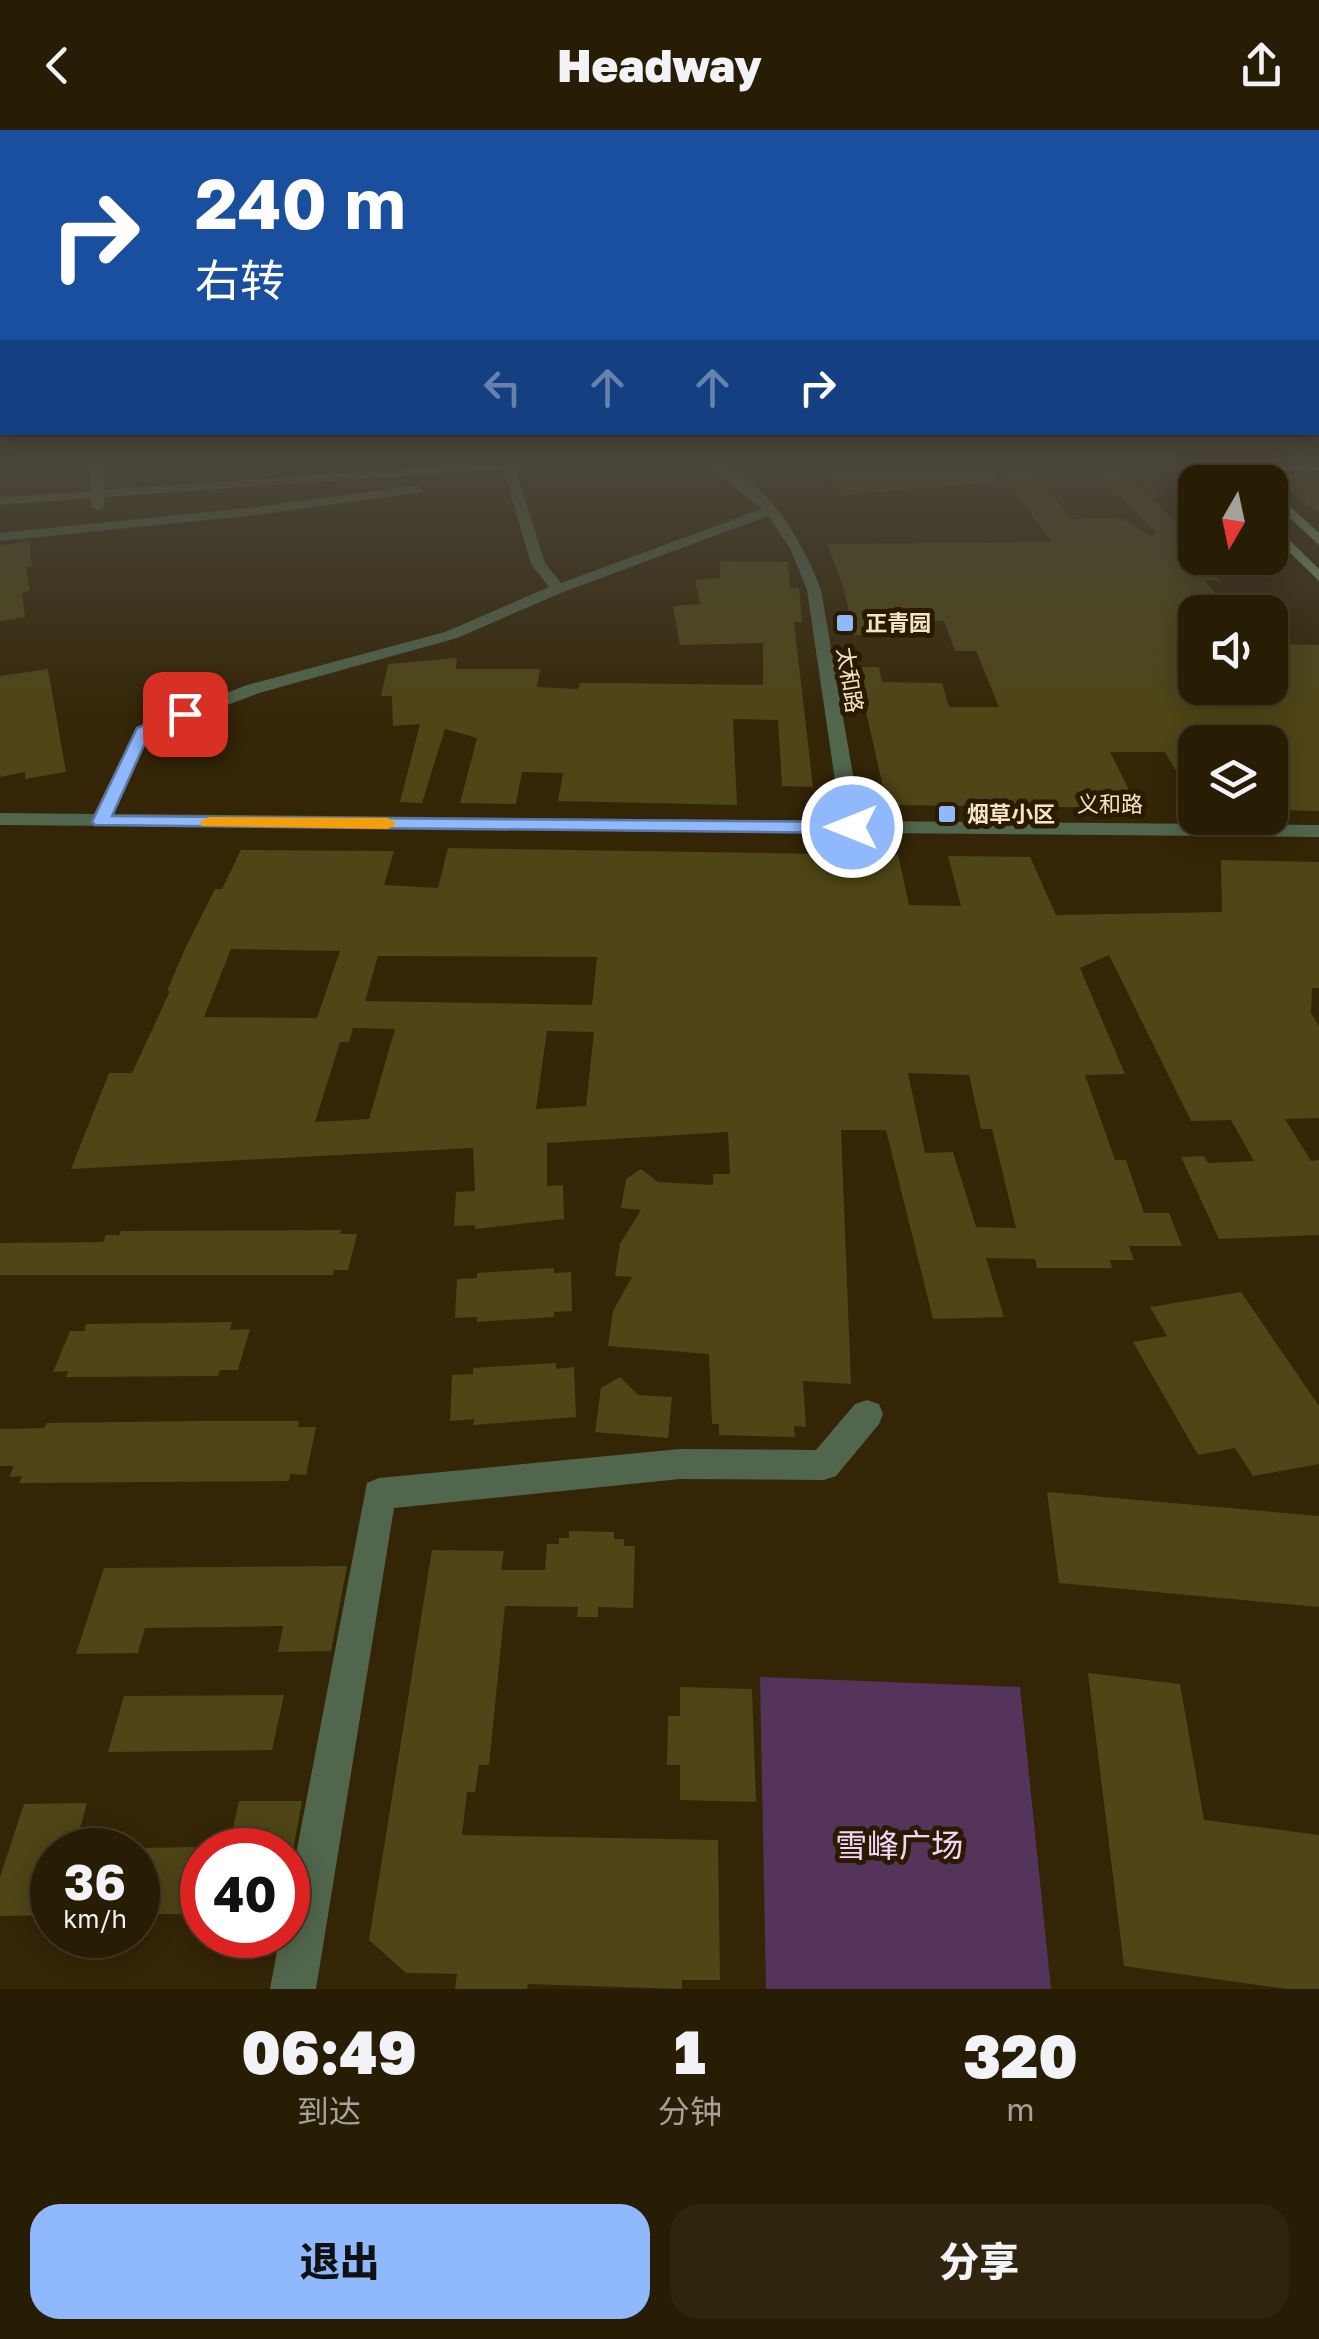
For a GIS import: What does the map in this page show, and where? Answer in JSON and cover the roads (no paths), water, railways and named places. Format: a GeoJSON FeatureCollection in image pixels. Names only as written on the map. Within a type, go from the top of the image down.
{"type":"FeatureCollection","features":[{"type":"Feature","properties":{"kind":"main road"},"geometry":{"type":"LineString","coordinates":[[1293,550],[1319,577]]}},
{"type":"Feature","properties":{"kind":"street"},"geometry":{"type":"LineString","coordinates":[[534,550],[538,564],[558,590]]}},
{"type":"Feature","properties":{"kind":"street"},"geometry":{"type":"LineString","coordinates":[[101,822],[143,731],[252,690],[451,636],[666,550]]}},
{"type":"Feature","properties":{"kind":"street","name":"太和路"},"geometry":{"type":"LineString","coordinates":[[798,550],[814,590],[852,827]]}},
{"type":"Feature","properties":{"kind":"street","name":"义和路"},"geometry":{"type":"LineString","coordinates":[[0,819],[1319,831]]}},
{"type":"Feature","properties":{"kind":"street"},"geometry":{"type":"LineString","coordinates":[[293,1989],[379,1494],[680,1464],[824,1464],[867,1414]]}},
{"type":"Feature","properties":{"kind":"place","name":"正青园"},"geometry":{"type":"Point","coordinates":[845,623]}},
{"type":"Feature","properties":{"kind":"place","name":"烟草小区"},"geometry":{"type":"Point","coordinates":[947,814]}},
{"type":"Feature","properties":{"kind":"park label","name":"雪峰广场"},"geometry":{"type":"Point","coordinates":[899,1846]}}]}
